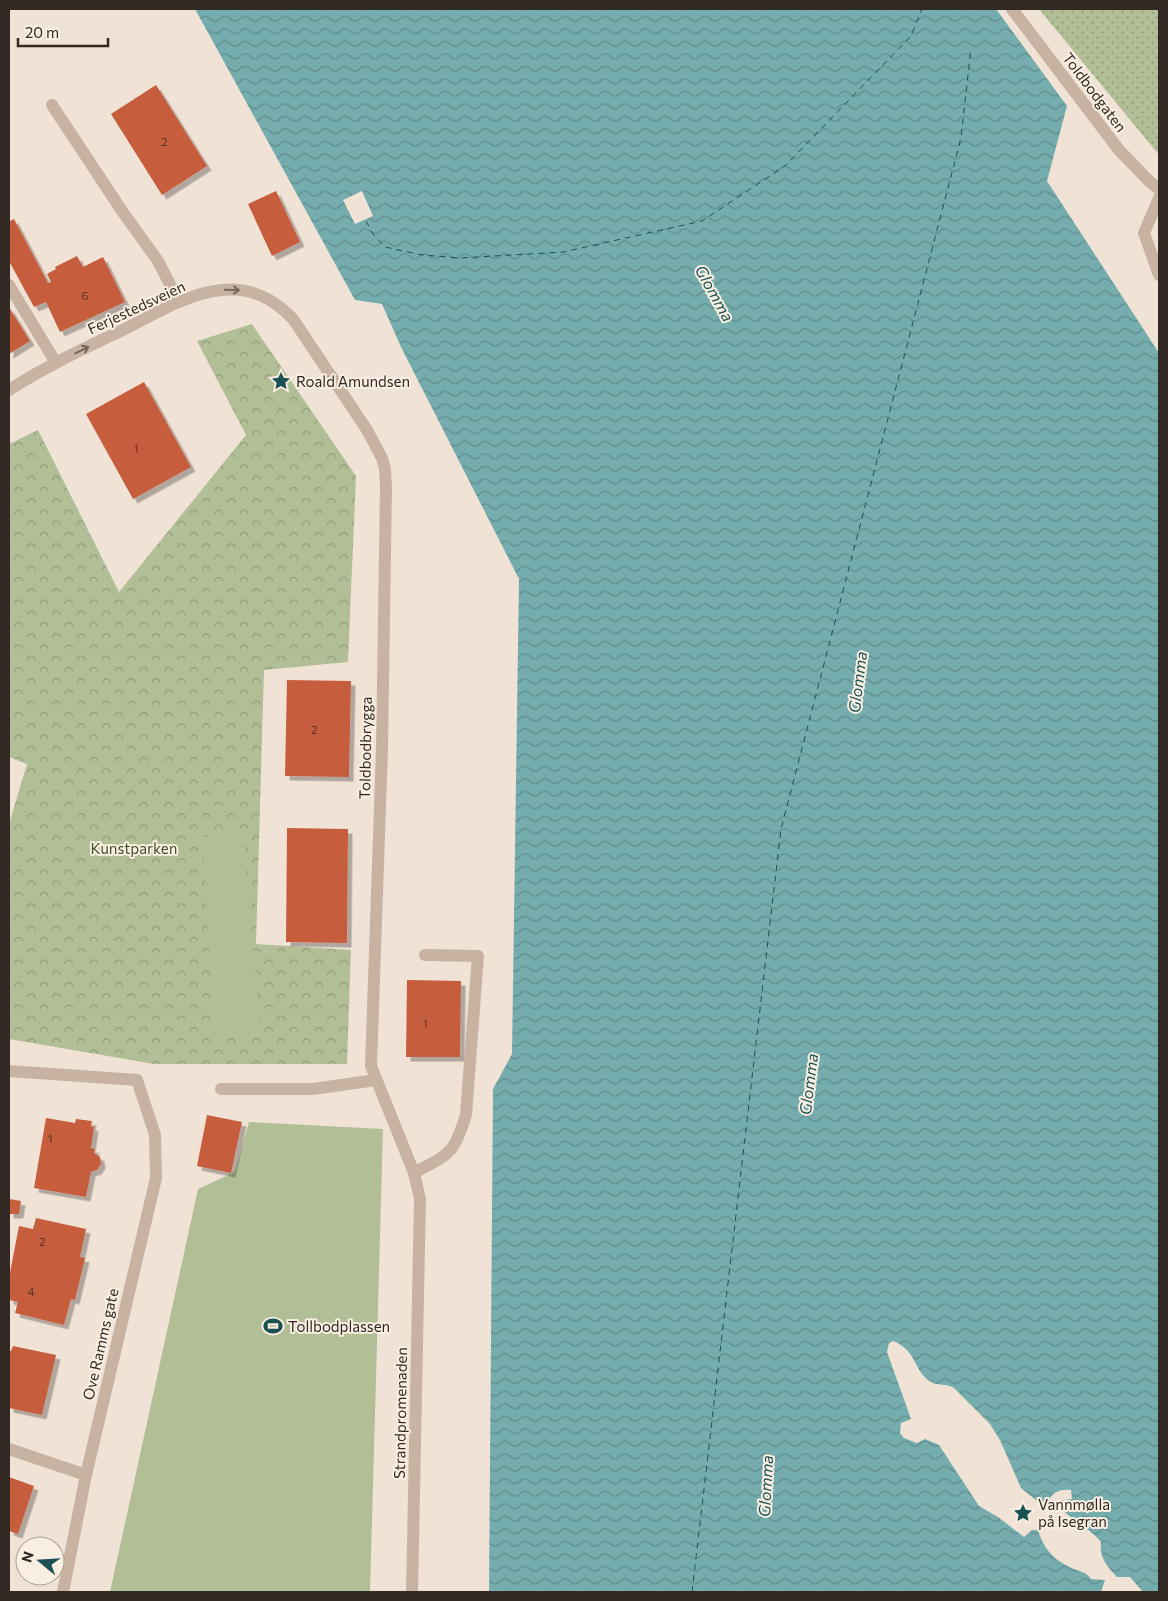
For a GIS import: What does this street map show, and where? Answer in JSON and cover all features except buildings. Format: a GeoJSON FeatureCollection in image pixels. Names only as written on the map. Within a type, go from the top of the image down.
{"type":"FeatureCollection","features":[{"type":"Feature","properties":{"kind":"street","name":"Toldbodgaten"},"geometry":{"type":"LineString","coordinates":[[1012,9],[1119,150],[1154,185]]}},
{"type":"Feature","properties":{"kind":"street"},"geometry":{"type":"LineString","coordinates":[[52,105],[122,211],[158,261],[179,302]]}},
{"type":"Feature","properties":{"kind":"street"},"geometry":{"type":"LineString","coordinates":[[1159,198],[1144,233],[1159,275]]}},
{"type":"Feature","properties":{"kind":"street"},"geometry":{"type":"LineString","coordinates":[[9,286],[56,363]]}},
{"type":"Feature","properties":{"kind":"street","name":"Ferjestedsveien"},"geometry":{"type":"LineString","coordinates":[[9,390],[56,363],[179,302],[221,290],[240,290],[263,295]]}},
{"type":"Feature","properties":{"kind":"street","name":"Toldbodbrygga"},"geometry":{"type":"LineString","coordinates":[[263,295],[280,305],[293,319],[367,430],[385,469],[382,750],[371,1066],[414,1173],[420,1199],[420,1235]]}},
{"type":"Feature","properties":{"kind":"street"},"geometry":{"type":"LineString","coordinates":[[414,1173],[450,1154],[459,1138],[466,1115],[478,956],[425,955]]}},
{"type":"Feature","properties":{"kind":"street","name":"Ove Ramms gate"},"geometry":{"type":"LineString","coordinates":[[9,1071],[137,1080],[155,1135],[156,1178],[86,1475],[64,1592]]}},
{"type":"Feature","properties":{"kind":"street"},"geometry":{"type":"LineString","coordinates":[[220,1089],[313,1090],[376,1080]]}},
{"type":"Feature","properties":{"kind":"street","name":"Strandpromenaden"},"geometry":{"type":"LineString","coordinates":[[412,1592],[420,1235]]}},
{"type":"Feature","properties":{"kind":"street"},"geometry":{"type":"LineString","coordinates":[[9,1448],[86,1475]]}},
{"type":"Feature","properties":{"kind":"green space"},"geometry":{"type":"Polygon","coordinates":[[[1039,9],[1159,9],[1159,155],[1039,9]]]}},
{"type":"Feature","properties":{"kind":"green space","name":"Kunstparken"},"geometry":{"type":"Polygon","coordinates":[[[252,324],[356,476],[348,662],[264,670],[256,944],[351,950],[347,1064],[154,1064],[9,1039],[9,824],[27,764],[9,757],[9,444],[38,430],[119,592],[246,435],[197,341],[252,324]]]}},
{"type":"Feature","properties":{"kind":"green space"},"geometry":{"type":"Polygon","coordinates":[[[243,834],[261,1037],[215,1038],[202,837],[243,834]]]}},
{"type":"Feature","properties":{"kind":"green space","name":"Tollbodplassen"},"geometry":{"type":"Polygon","coordinates":[[[249,1122],[383,1129],[370,1592],[110,1592],[198,1189],[235,1172],[249,1122]]]}},
{"type":"Feature","properties":{"kind":"water","name":"Glomma"},"geometry":{"type":"Polygon","coordinates":[[[195,9],[996,9],[1067,106],[1047,181],[1159,353],[1159,1592],[1143,1592],[1130,1577],[1117,1577],[1110,1569],[1101,1553],[1101,1542],[1058,1505],[1059,1501],[1072,1499],[1071,1490],[1061,1490],[1051,1496],[1047,1509],[1021,1488],[1000,1440],[990,1424],[954,1388],[931,1382],[925,1377],[907,1350],[893,1341],[889,1343],[887,1352],[911,1419],[901,1423],[900,1433],[904,1438],[917,1443],[925,1439],[939,1445],[979,1506],[998,1517],[1024,1537],[1032,1530],[1038,1530],[1043,1543],[1056,1558],[1067,1566],[1086,1574],[1091,1579],[1105,1580],[1101,1592],[489,1592],[493,1089],[512,1054],[519,579],[401,347],[382,304],[355,300],[195,9]]]}},
{"type":"Feature","properties":{"kind":"pier"},"geometry":{"type":"Polygon","coordinates":[[[362,191],[373,216],[355,224],[343,200],[362,191]]]}},
{"type":"Feature","properties":{"kind":"ferry route"},"geometry":{"type":"LineString","coordinates":[[366,221],[373,234],[385,247],[422,255],[460,258],[563,252],[702,221],[785,166],[911,36],[922,9]]}},
{"type":"Feature","properties":{"kind":"ferry route"},"geometry":{"type":"LineString","coordinates":[[692,1592],[781,829],[961,138],[971,48]]}},
{"type":"Feature","properties":{"kind":"place","name":"Roald Amundsen"},"geometry":{"type":"Point","coordinates":[281,381]}},
{"type":"Feature","properties":{"kind":"place","name":"Tollbodplassen"},"geometry":{"type":"Point","coordinates":[273,1326]}},
{"type":"Feature","properties":{"kind":"place","name":"Vannmølla på Isegran"},"geometry":{"type":"Point","coordinates":[1023,1513]}}]}
